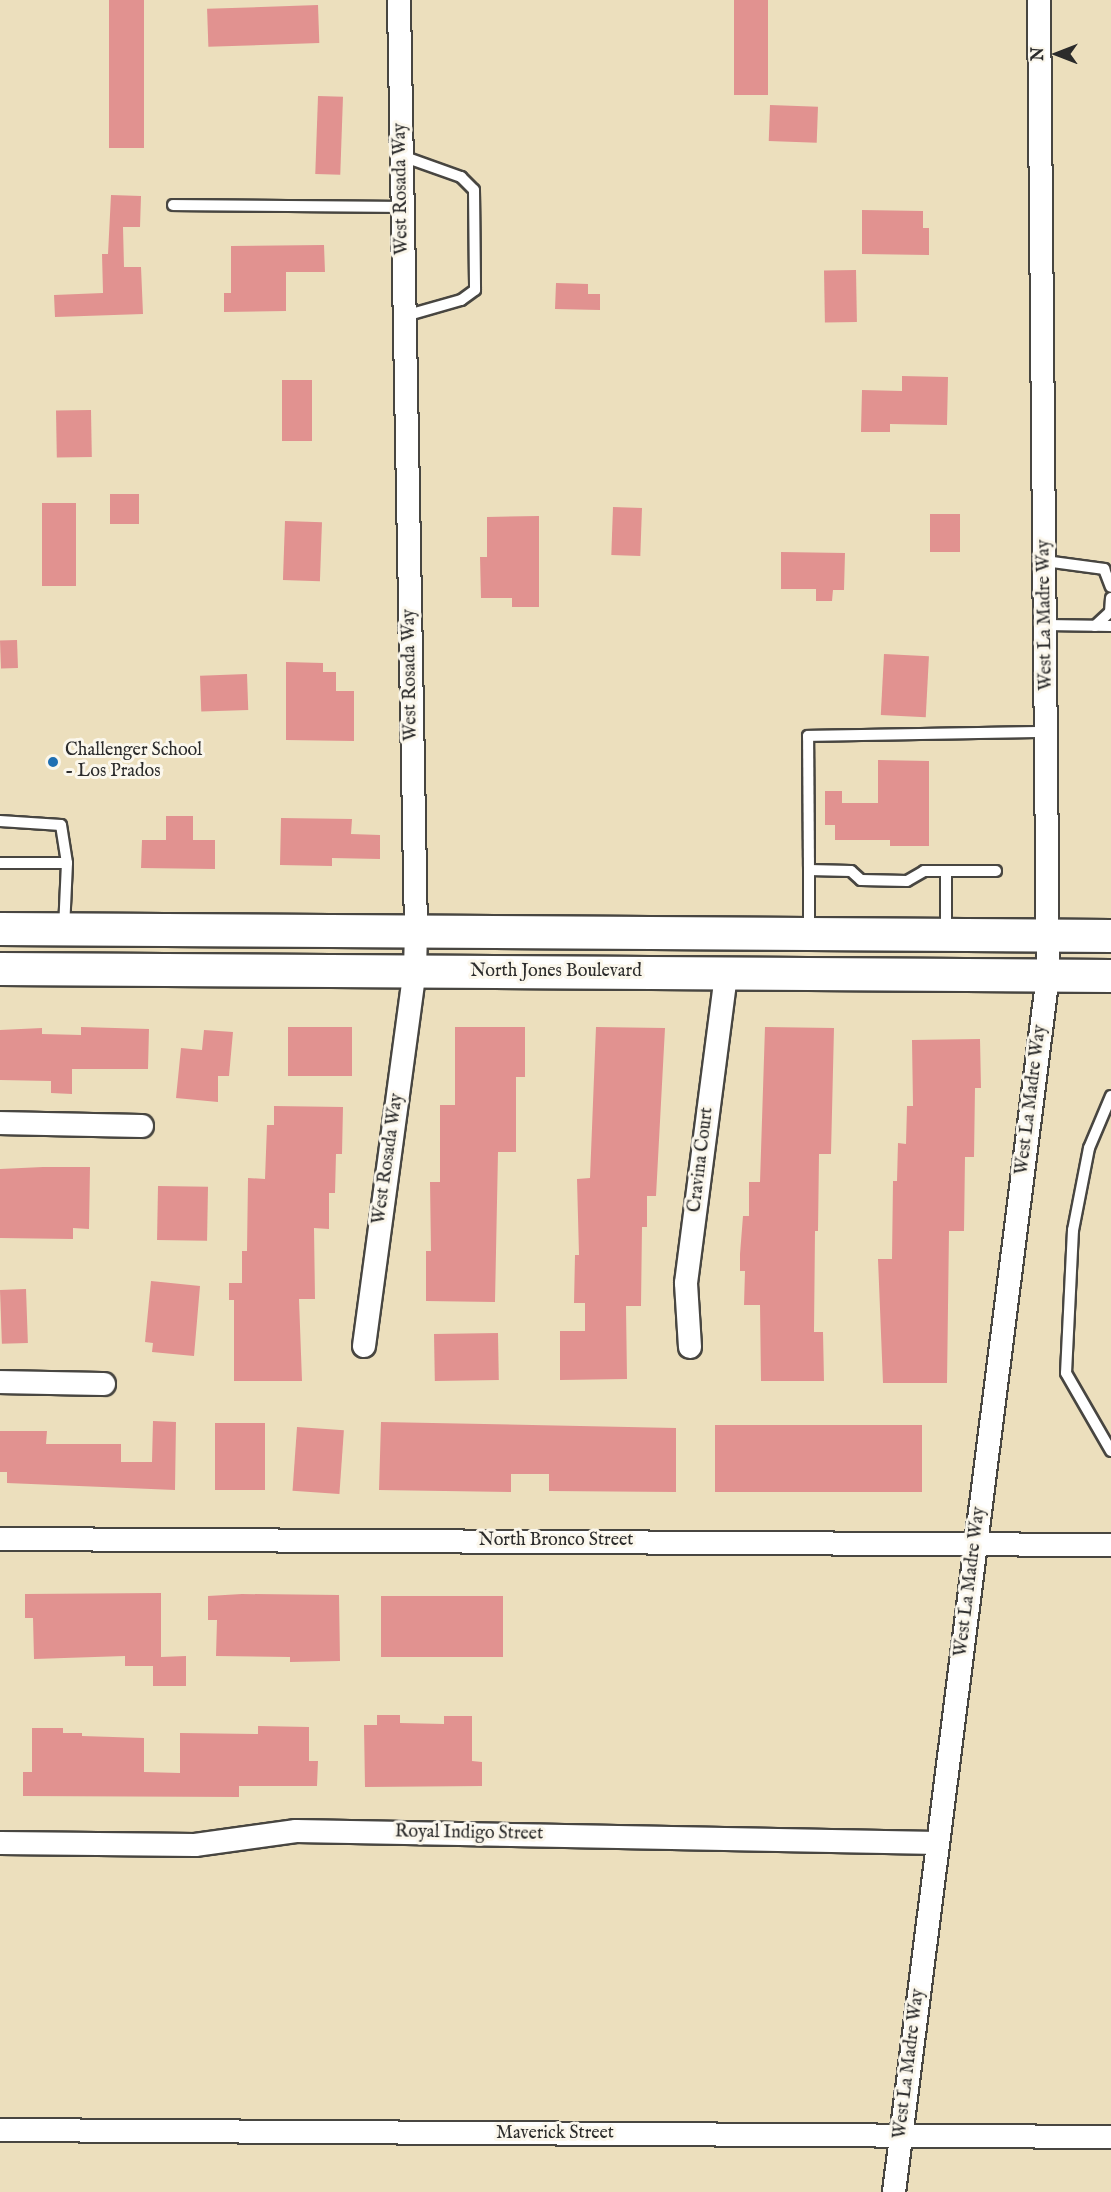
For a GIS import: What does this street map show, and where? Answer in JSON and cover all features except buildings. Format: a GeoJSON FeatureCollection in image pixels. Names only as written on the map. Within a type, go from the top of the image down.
{"type":"FeatureCollection","features":[{"type":"Feature","properties":{"kind":"main road"},"geometry":{"type":"LineString","coordinates":[[0,929],[1111,936]]}},
{"type":"Feature","properties":{"kind":"main road","name":"North Jones Boulevard"},"geometry":{"type":"LineString","coordinates":[[0,969],[1111,976]]}},
{"type":"Feature","properties":{"kind":"street","name":"West Rosada Way"},"geometry":{"type":"LineString","coordinates":[[363,1346],[415,971],[399,0]]}},
{"type":"Feature","properties":{"kind":"street","name":"West La Madre Way"},"geometry":{"type":"LineString","coordinates":[[894,2192],[1048,975],[1050,936],[1039,0]]}},
{"type":"Feature","properties":{"kind":"street","name":"Cravina Court"},"geometry":{"type":"LineString","coordinates":[[690,1347],[686,1283],[726,973]]}},
{"type":"Feature","properties":{"kind":"street"},"geometry":{"type":"LineString","coordinates":[[0,1123],[142,1126]]}},
{"type":"Feature","properties":{"kind":"street"},"geometry":{"type":"LineString","coordinates":[[0,1382],[104,1384]]}},
{"type":"Feature","properties":{"kind":"street","name":"North Bronco Street"},"geometry":{"type":"LineString","coordinates":[[0,1539],[976,1542],[1111,1545]]}},
{"type":"Feature","properties":{"kind":"street","name":"Royal Indigo Street"},"geometry":{"type":"LineString","coordinates":[[0,1844],[195,1845],[296,1831],[938,1843]]}},
{"type":"Feature","properties":{"kind":"street","name":"Maverick Street"},"geometry":{"type":"LineString","coordinates":[[0,2130],[1111,2137]]}},
{"type":"Feature","properties":{"kind":"lane"},"geometry":{"type":"LineString","coordinates":[[402,156],[461,177],[474,190],[475,290],[461,300],[405,316]]}},
{"type":"Feature","properties":{"kind":"lane"},"geometry":{"type":"LineString","coordinates":[[173,205],[403,207]]}},
{"type":"Feature","properties":{"kind":"lane"},"geometry":{"type":"LineString","coordinates":[[1045,561],[1104,569],[1111,586]]}},
{"type":"Feature","properties":{"kind":"lane"},"geometry":{"type":"LineString","coordinates":[[1095,626],[1110,612],[1111,598]]}},
{"type":"Feature","properties":{"kind":"lane"},"geometry":{"type":"LineString","coordinates":[[1046,625],[1111,626]]}},
{"type":"Feature","properties":{"kind":"lane"},"geometry":{"type":"LineString","coordinates":[[809,934],[808,736],[1047,732]]}},
{"type":"Feature","properties":{"kind":"lane"},"geometry":{"type":"LineString","coordinates":[[0,821],[61,825],[67,863],[64,930]]}},
{"type":"Feature","properties":{"kind":"lane"},"geometry":{"type":"LineString","coordinates":[[0,863],[67,863]]}},
{"type":"Feature","properties":{"kind":"lane"},"geometry":{"type":"LineString","coordinates":[[809,870],[851,871],[861,880],[907,881],[924,871],[996,871]]}},
{"type":"Feature","properties":{"kind":"lane"},"geometry":{"type":"LineString","coordinates":[[946,871],[946,935]]}},
{"type":"Feature","properties":{"kind":"lane"},"geometry":{"type":"LineString","coordinates":[[1111,1096],[1089,1148],[1073,1230],[1066,1373],[1111,1451]]}},
{"type":"Feature","properties":{"kind":"place","name":"Challenger School - Los Prados"},"geometry":{"type":"Point","coordinates":[53,762]}}]}
